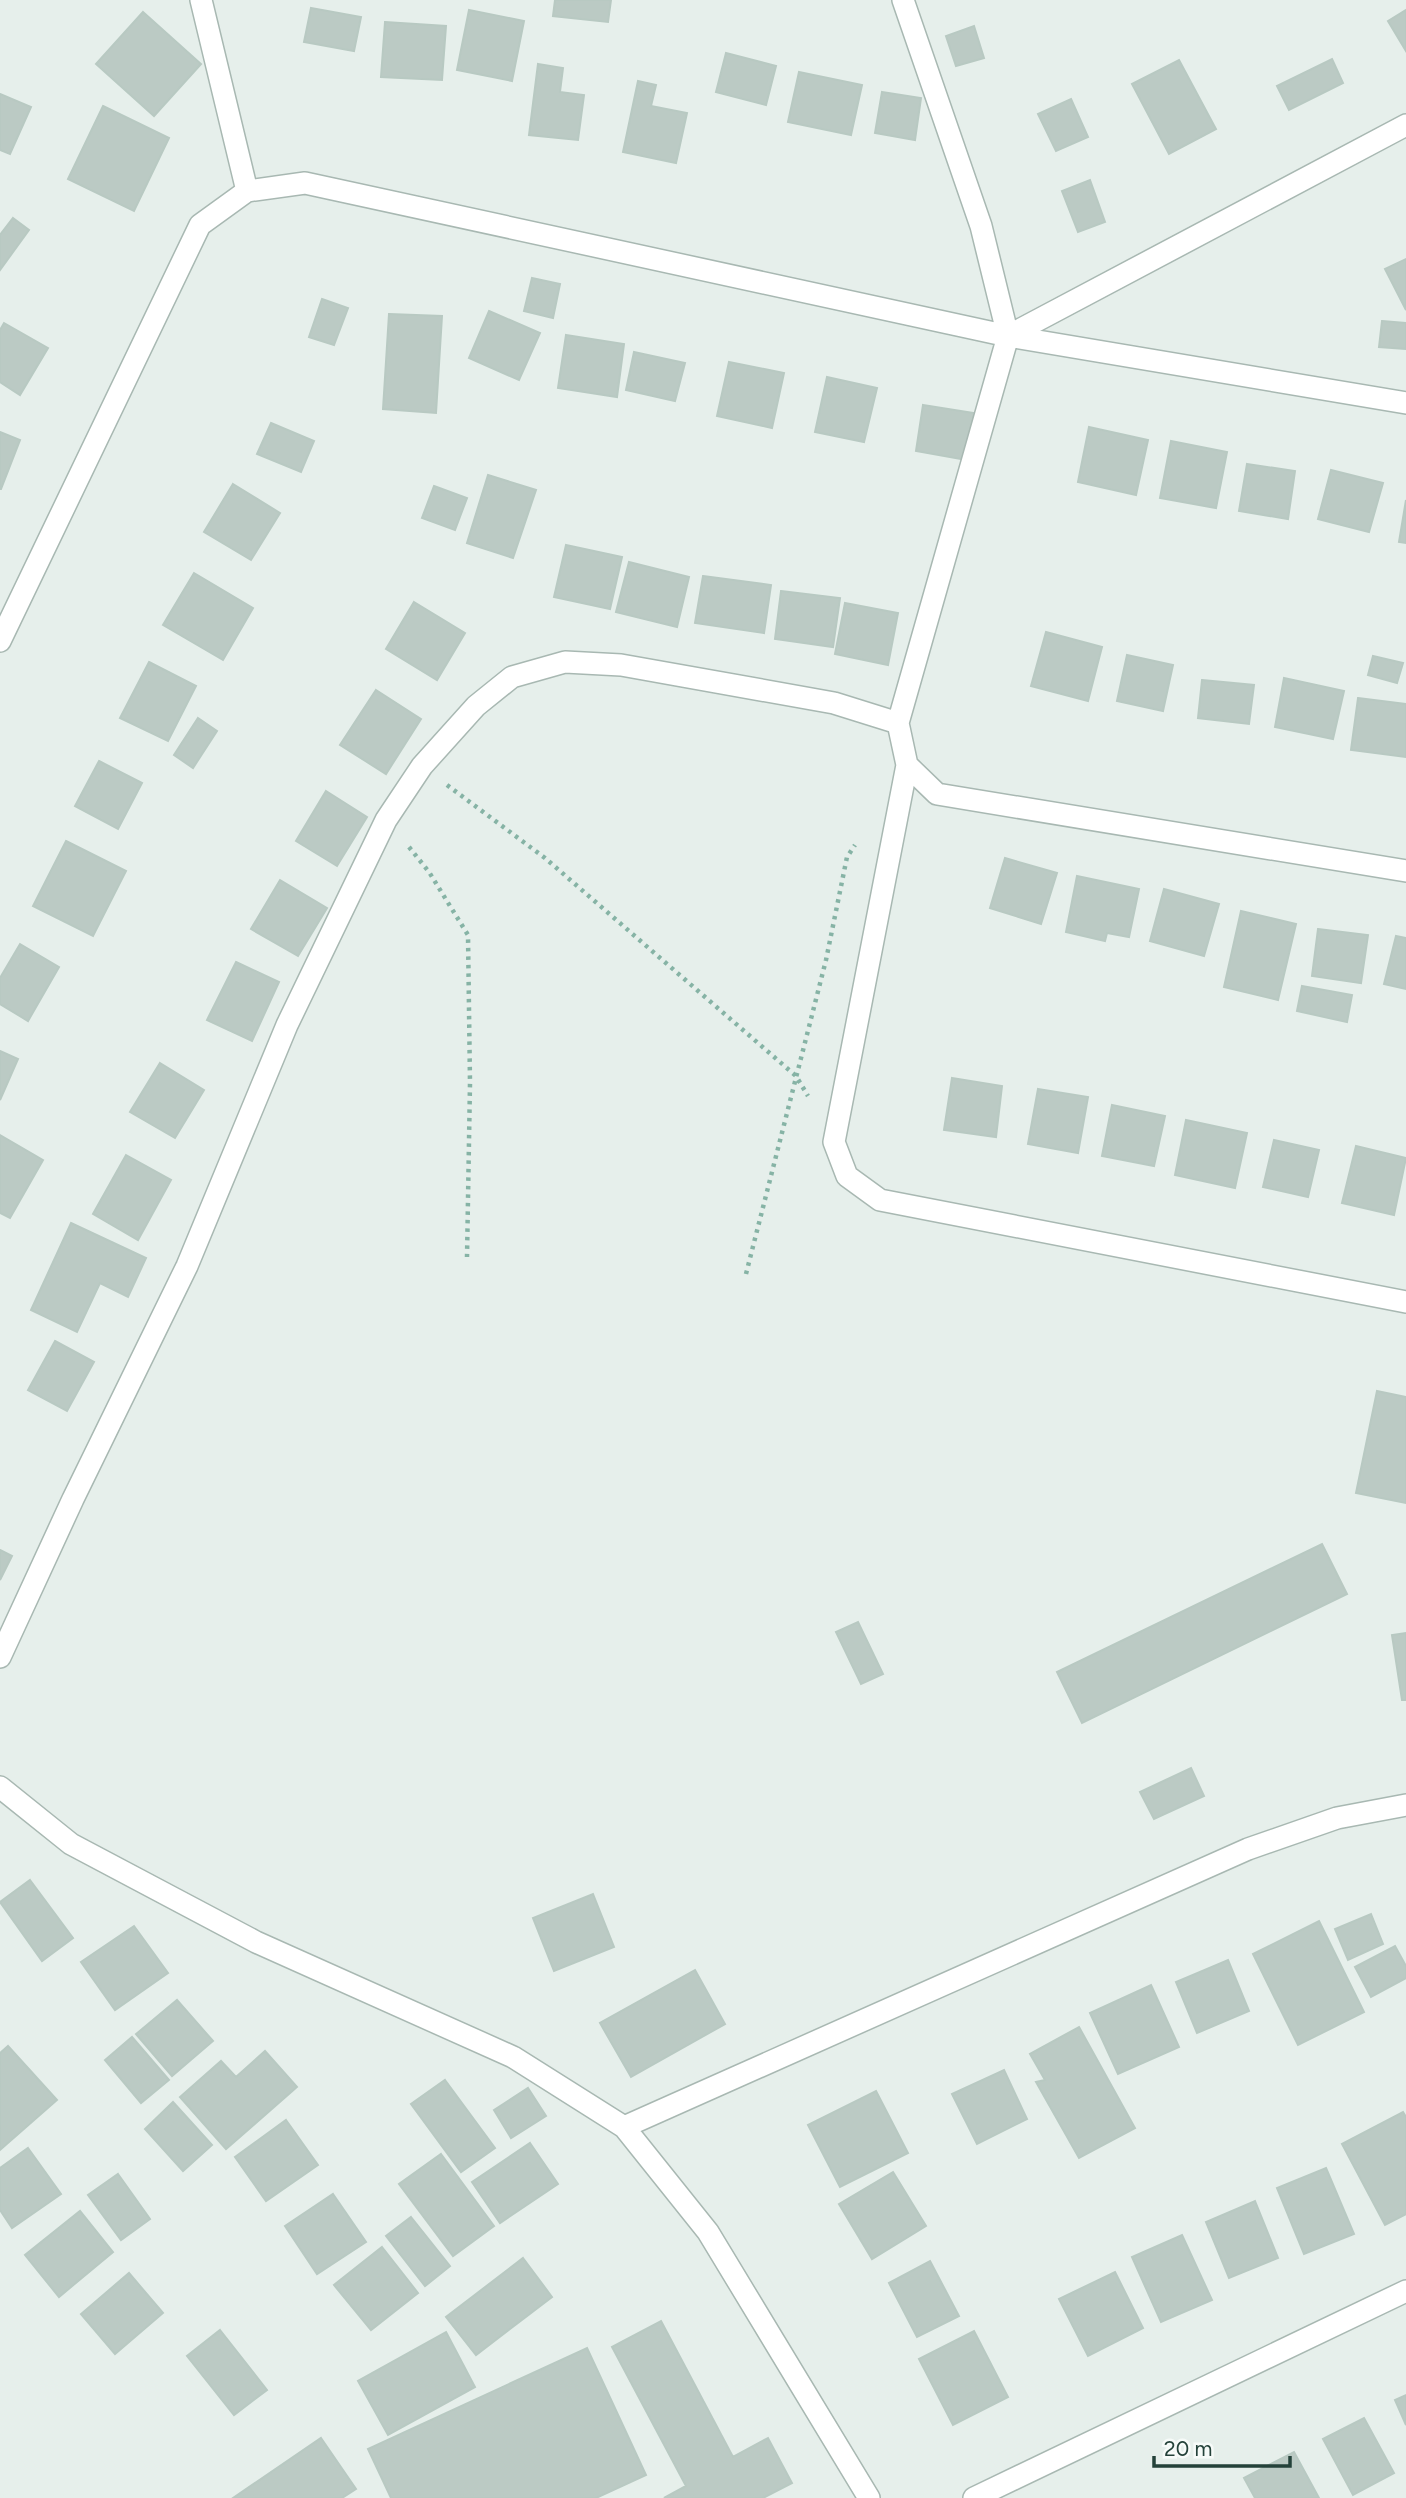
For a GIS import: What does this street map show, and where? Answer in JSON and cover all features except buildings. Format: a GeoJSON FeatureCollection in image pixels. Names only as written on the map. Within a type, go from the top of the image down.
{"type":"FeatureCollection","features":[{"type":"Feature","properties":{"kind":"street"},"geometry":{"type":"LineString","coordinates":[[201,0],[247,191]]}},
{"type":"Feature","properties":{"kind":"street"},"geometry":{"type":"LineString","coordinates":[[903,0],[981,226],[1008,336],[898,723],[907,765],[834,1142],[847,1176],[880,1200],[1406,1302]]}},
{"type":"Feature","properties":{"kind":"street"},"geometry":{"type":"LineString","coordinates":[[1008,336],[1406,125]]}},
{"type":"Feature","properties":{"kind":"street"},"geometry":{"type":"LineString","coordinates":[[0,642],[200,225],[247,191],[305,183],[1008,336],[1406,402]]}},
{"type":"Feature","properties":{"kind":"street"},"geometry":{"type":"LineString","coordinates":[[0,1657],[187,1266],[287,1025],[386,820],[422,766],[476,706],[513,677],[565,663],[621,665],[834,703],[898,723]]}},
{"type":"Feature","properties":{"kind":"street"},"geometry":{"type":"LineString","coordinates":[[907,765],[937,794],[1406,871]]}},
{"type":"Feature","properties":{"kind":"street"},"geometry":{"type":"LineString","coordinates":[[0,1787],[71,1844],[256,1942],[513,2057],[624,2127],[708,2232],[869,2498]]}},
{"type":"Feature","properties":{"kind":"street"},"geometry":{"type":"LineString","coordinates":[[624,2127],[1248,1849],[1337,1818],[1406,1805]]}},
{"type":"Feature","properties":{"kind":"street"},"geometry":{"type":"LineString","coordinates":[[974,2498],[1406,2291]]}},
{"type":"Feature","properties":{"kind":"path"},"geometry":{"type":"LineString","coordinates":[[422,766],[545,858],[796,1076],[834,1142]]}},
{"type":"Feature","properties":{"kind":"path"},"geometry":{"type":"LineString","coordinates":[[386,820],[429,872],[468,935],[470,1083],[467,1257]]}},
{"type":"Feature","properties":{"kind":"path"},"geometry":{"type":"LineString","coordinates":[[746,1274],[826,960],[848,857],[862,834]]}}]}
